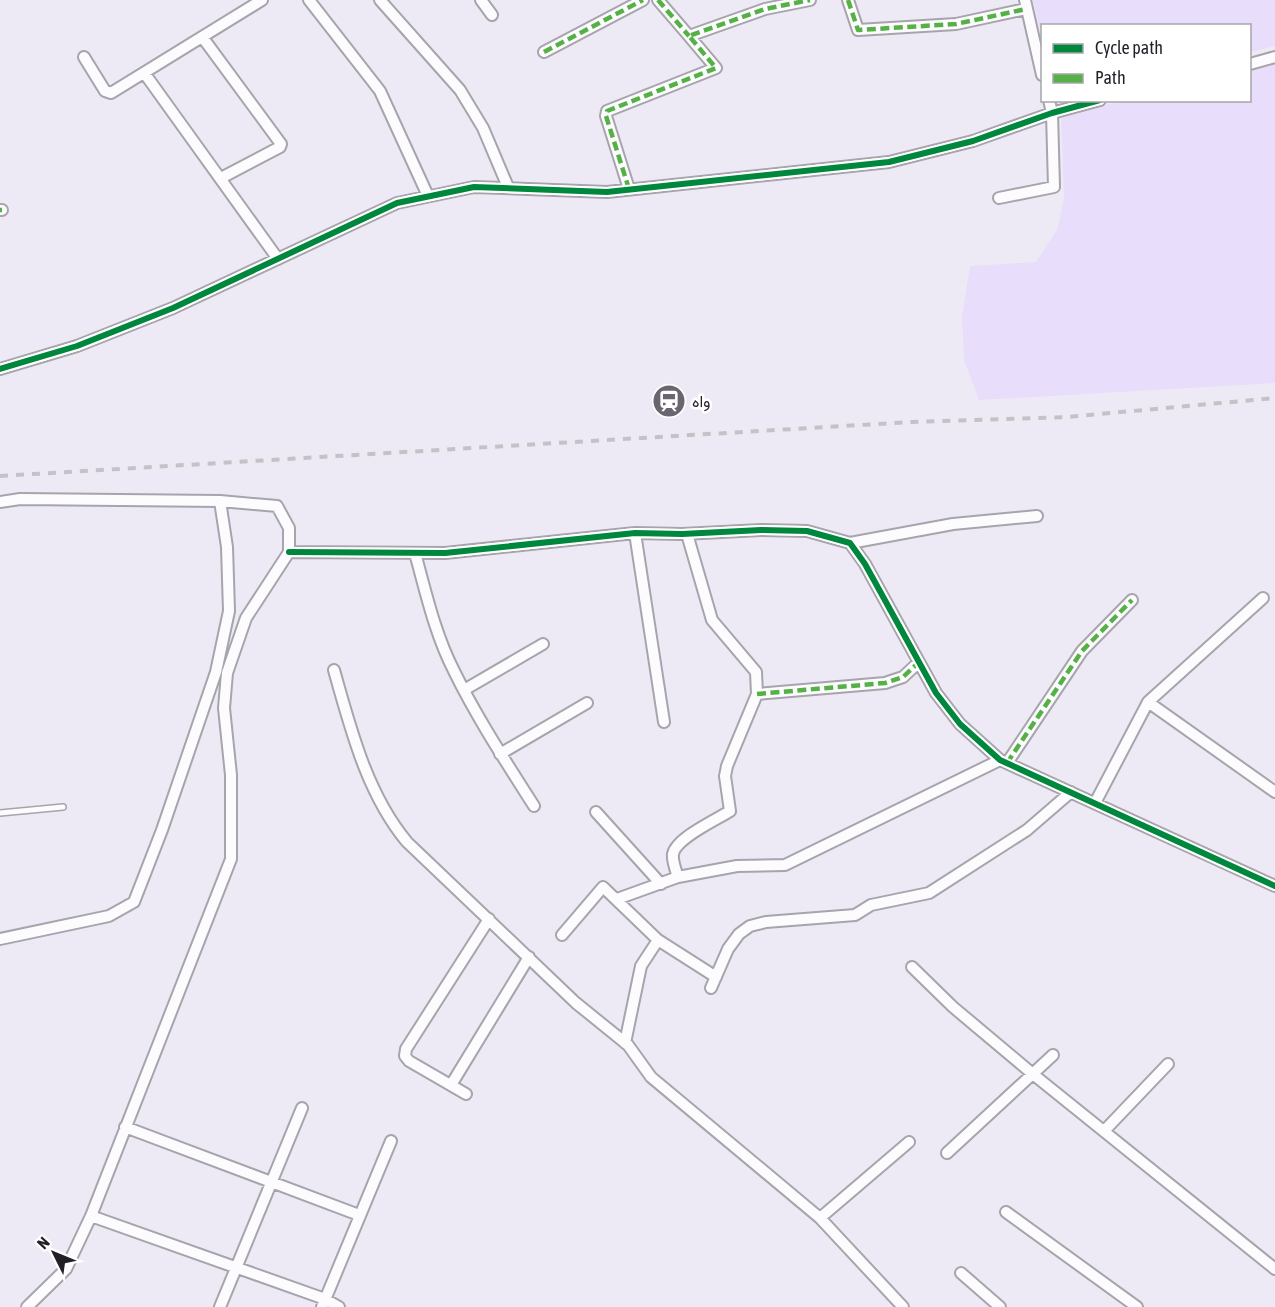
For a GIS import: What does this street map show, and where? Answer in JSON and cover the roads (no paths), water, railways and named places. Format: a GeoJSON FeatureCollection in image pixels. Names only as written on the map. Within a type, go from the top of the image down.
{"type":"FeatureCollection","features":[{"type":"Feature","properties":{"kind":"street"},"geometry":{"type":"LineString","coordinates":[[84,57],[105,91],[111,93],[262,0]]}},
{"type":"Feature","properties":{"kind":"street"},"geometry":{"type":"LineString","coordinates":[[309,0],[380,91],[428,196]]}},
{"type":"Feature","properties":{"kind":"street"},"geometry":{"type":"LineString","coordinates":[[380,0],[460,90],[483,128],[508,187]]}},
{"type":"Feature","properties":{"kind":"street"},"geometry":{"type":"LineString","coordinates":[[481,0],[492,15]]}},
{"type":"Feature","properties":{"kind":"street"},"geometry":{"type":"LineString","coordinates":[[544,52],[643,0]]}},
{"type":"Feature","properties":{"kind":"street"},"geometry":{"type":"LineString","coordinates":[[629,189],[606,116],[607,111],[716,68],[658,0]]}},
{"type":"Feature","properties":{"kind":"street"},"geometry":{"type":"LineString","coordinates":[[688,36],[765,9],[810,0]]}},
{"type":"Feature","properties":{"kind":"street"},"geometry":{"type":"LineString","coordinates":[[848,0],[858,30],[956,24],[1026,5],[1041,71]]}},
{"type":"Feature","properties":{"kind":"street"},"geometry":{"type":"LineString","coordinates":[[203,38],[281,144],[280,147],[221,178]]}},
{"type":"Feature","properties":{"kind":"street"},"geometry":{"type":"LineString","coordinates":[[1251,64],[1275,57]]}},
{"type":"Feature","properties":{"kind":"street"},"geometry":{"type":"LineString","coordinates":[[145,74],[278,259]]}},
{"type":"Feature","properties":{"kind":"street"},"geometry":{"type":"LineString","coordinates":[[999,198],[1054,187],[1052,113],[1049,102]]}},
{"type":"Feature","properties":{"kind":"street"},"geometry":{"type":"LineString","coordinates":[[0,369],[77,346],[162,313],[354,221],[397,203],[474,187],[607,192],[889,162],[973,141],[1052,113],[1093,102]]}},
{"type":"Feature","properties":{"kind":"street"},"geometry":{"type":"LineString","coordinates":[[0,502],[20,499],[220,501],[277,506],[289,528],[289,552],[246,618],[227,673],[224,708],[231,775],[231,859],[91,1216],[66,1269],[27,1307]]}},
{"type":"Feature","properties":{"kind":"street"},"geometry":{"type":"LineString","coordinates":[[0,939],[109,916],[134,902],[162,830],[216,672],[229,611],[226,547],[220,501]]}},
{"type":"Feature","properties":{"kind":"street"},"geometry":{"type":"LineString","coordinates":[[289,552],[445,553],[635,533],[807,531],[850,543],[953,524],[1037,516]]}},
{"type":"Feature","properties":{"kind":"street"},"geometry":{"type":"LineString","coordinates":[[635,533],[664,722]]}},
{"type":"Feature","properties":{"kind":"street"},"geometry":{"type":"LineString","coordinates":[[678,878],[672,856],[675,848],[688,836],[730,811],[725,776],[727,766],[757,694],[756,672],[712,620],[687,534]]}},
{"type":"Feature","properties":{"kind":"street"},"geometry":{"type":"LineString","coordinates":[[850,543],[865,564],[936,693],[960,724],[1004,762],[1275,886]]}},
{"type":"Feature","properties":{"kind":"street"},"geometry":{"type":"LineString","coordinates":[[415,553],[437,632],[464,690],[500,754],[534,806]]}},
{"type":"Feature","properties":{"kind":"street"},"geometry":{"type":"LineString","coordinates":[[1095,804],[1148,702],[1263,598]]}},
{"type":"Feature","properties":{"kind":"street"},"geometry":{"type":"LineString","coordinates":[[617,899],[678,878],[737,866],[785,865],[1004,762],[1083,651],[1132,600]]}},
{"type":"Feature","properties":{"kind":"street"},"geometry":{"type":"LineString","coordinates":[[464,690],[543,644]]}},
{"type":"Feature","properties":{"kind":"street"},"geometry":{"type":"LineString","coordinates":[[757,694],[885,683],[903,677],[919,662]]}},
{"type":"Feature","properties":{"kind":"street"},"geometry":{"type":"LineString","coordinates":[[334,670],[349,724],[378,800],[391,823],[407,843],[576,1003],[625,1043],[651,1077],[700,1120],[792,1192],[820,1218],[903,1307]]}},
{"type":"Feature","properties":{"kind":"street"},"geometry":{"type":"LineString","coordinates":[[1148,702],[1275,792]]}},
{"type":"Feature","properties":{"kind":"street"},"geometry":{"type":"LineString","coordinates":[[500,754],[586,703]]}},
{"type":"Feature","properties":{"kind":"street"},"geometry":{"type":"LineString","coordinates":[[711,988],[728,949],[739,934],[750,926],[766,922],[855,915],[871,905],[929,893],[1027,830],[1071,792]]}},
{"type":"Feature","properties":{"kind":"street"},"geometry":{"type":"LineString","coordinates":[[596,812],[661,884]]}},
{"type":"Feature","properties":{"kind":"street"},"geometry":{"type":"LineString","coordinates":[[562,935],[603,887],[658,940],[716,977]]}},
{"type":"Feature","properties":{"kind":"street"},"geometry":{"type":"LineString","coordinates":[[466,1094],[409,1061],[405,1056],[405,1048],[489,919]]}},
{"type":"Feature","properties":{"kind":"street"},"geometry":{"type":"LineString","coordinates":[[625,1043],[641,966],[658,940]]}},
{"type":"Feature","properties":{"kind":"street"},"geometry":{"type":"LineString","coordinates":[[451,1085],[529,957]]}},
{"type":"Feature","properties":{"kind":"street"},"geometry":{"type":"LineString","coordinates":[[912,968],[953,1007],[1034,1075],[1275,1269]]}},
{"type":"Feature","properties":{"kind":"street"},"geometry":{"type":"LineString","coordinates":[[947,1153],[1053,1055]]}},
{"type":"Feature","properties":{"kind":"street"},"geometry":{"type":"LineString","coordinates":[[1105,1130],[1168,1064]]}},
{"type":"Feature","properties":{"kind":"street"},"geometry":{"type":"LineString","coordinates":[[220,1307],[302,1108]]}},
{"type":"Feature","properties":{"kind":"street"},"geometry":{"type":"LineString","coordinates":[[125,1127],[359,1215]]}},
{"type":"Feature","properties":{"kind":"street"},"geometry":{"type":"LineString","coordinates":[[323,1303],[391,1141]]}},
{"type":"Feature","properties":{"kind":"street"},"geometry":{"type":"LineString","coordinates":[[820,1218],[909,1142]]}},
{"type":"Feature","properties":{"kind":"street"},"geometry":{"type":"LineString","coordinates":[[1006,1212],[1137,1307]]}},
{"type":"Feature","properties":{"kind":"street"},"geometry":{"type":"LineString","coordinates":[[91,1216],[339,1307]]}},
{"type":"Feature","properties":{"kind":"street"},"geometry":{"type":"LineString","coordinates":[[961,1273],[1000,1307]]}},
{"type":"Feature","properties":{"kind":"lane"},"geometry":{"type":"LineString","coordinates":[[0,813],[63,807]]}},
{"type":"Feature","properties":{"kind":"railway"},"geometry":{"type":"LineString","coordinates":[[0,476],[911,422],[1067,417],[1275,398]]}},
{"type":"Feature","properties":{"kind":"place","name":"واہ"},"geometry":{"type":"Point","coordinates":[669,401]}}]}
